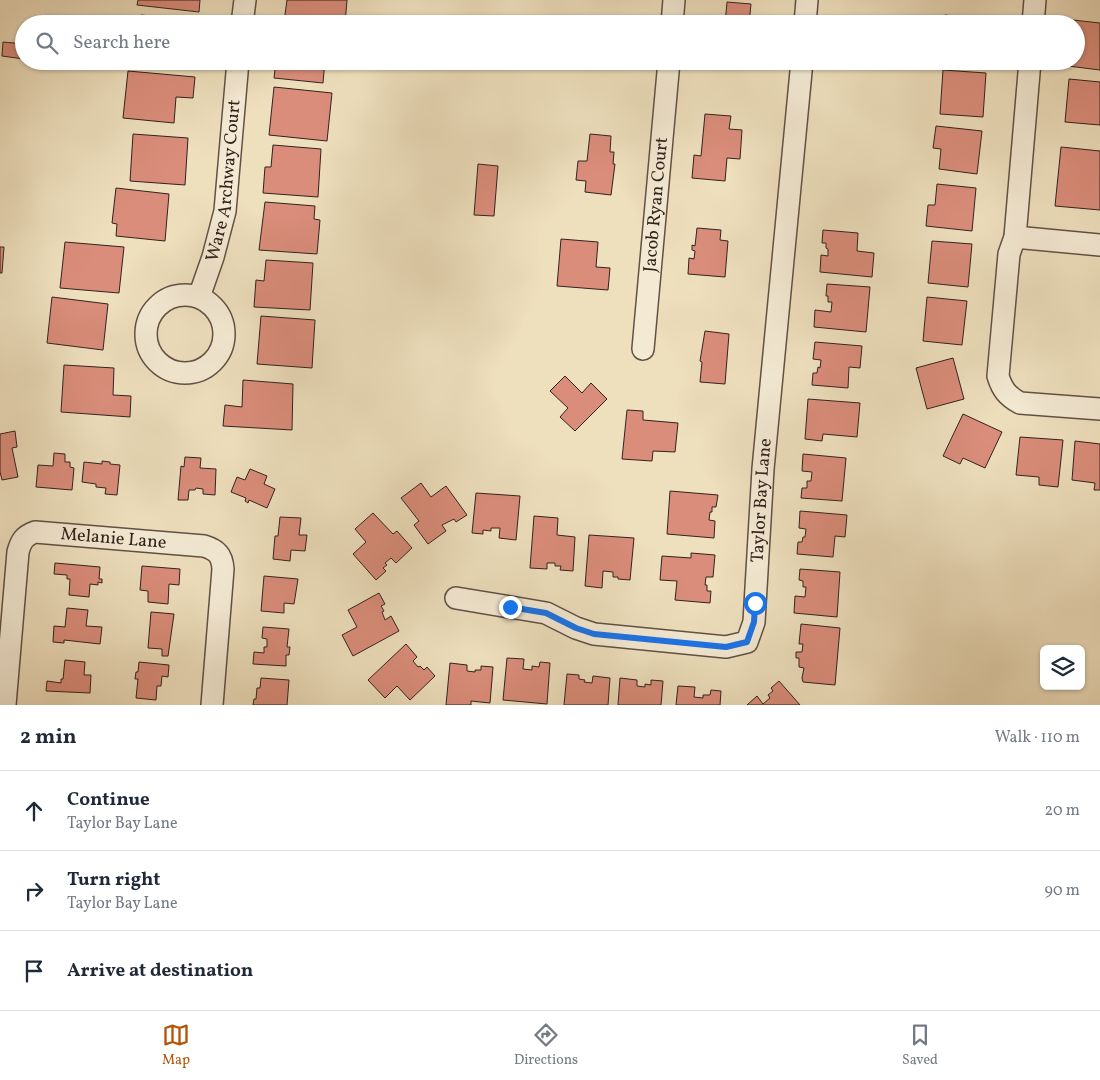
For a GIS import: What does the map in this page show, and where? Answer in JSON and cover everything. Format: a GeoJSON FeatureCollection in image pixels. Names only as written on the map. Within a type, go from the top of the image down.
{"type":"FeatureCollection","features":[{"type":"Feature","properties":{"kind":"street"},"geometry":{"type":"LineString","coordinates":[[243,15],[245,0]]}},
{"type":"Feature","properties":{"kind":"street"},"geometry":{"type":"LineString","coordinates":[[673,15],[674,0]]}},
{"type":"Feature","properties":{"kind":"street"},"geometry":{"type":"LineString","coordinates":[[806,15],[807,0]]}},
{"type":"Feature","properties":{"kind":"street"},"geometry":{"type":"LineString","coordinates":[[1034,15],[1035,0]]}},
{"type":"Feature","properties":{"kind":"street","name":"Ware Archway Court"},"geometry":{"type":"LineString","coordinates":[[199,297],[213,257],[224,211],[237,70]]}},
{"type":"Feature","properties":{"kind":"street","name":"Jacob Ryan Court"},"geometry":{"type":"LineString","coordinates":[[642,349],[667,70]]}},
{"type":"Feature","properties":{"kind":"street","name":"Taylor Bay Lane"},"geometry":{"type":"LineString","coordinates":[[456,598],[546,613],[576,628],[594,634],[726,647],[747,642],[754,622],[763,468],[801,70]]}},
{"type":"Feature","properties":{"kind":"street"},"geometry":{"type":"LineString","coordinates":[[1029,70],[1015,237],[1009,254],[998,376],[1002,389],[1010,398],[1020,403],[1100,409]]}},
{"type":"Feature","properties":{"kind":"street"},"geometry":{"type":"LineString","coordinates":[[1015,237],[1100,245]]}},
{"type":"Feature","properties":{"kind":"street","name":"Melanie Lane"},"geometry":{"type":"LineString","coordinates":[[5,705],[18,552],[21,542],[27,535],[35,532],[204,546],[218,553],[222,560],[223,569],[212,705]]}},
{"type":"Feature","properties":{"kind":"building"},"geometry":{"type":"Polygon","coordinates":[[[138,0],[200,0],[199,12],[137,5],[138,0]]]}},
{"type":"Feature","properties":{"kind":"building"},"geometry":{"type":"Polygon","coordinates":[[[287,0],[347,0],[346,15],[285,15],[287,0]]]}},
{"type":"Feature","properties":{"kind":"building"},"geometry":{"type":"Polygon","coordinates":[[[727,2],[751,4],[750,15],[726,15],[727,2]]]}},
{"type":"Feature","properties":{"kind":"building"},"geometry":{"type":"Polygon","coordinates":[[[1085,21],[1100,23],[1100,70],[1085,68],[1085,21]]]}},
{"type":"Feature","properties":{"kind":"building"},"geometry":{"type":"Polygon","coordinates":[[[3,42],[15,43],[15,58],[2,56],[3,42]]]}},
{"type":"Feature","properties":{"kind":"building"},"geometry":{"type":"Polygon","coordinates":[[[275,70],[324,70],[323,83],[274,78],[275,70]]]}},
{"type":"Feature","properties":{"kind":"building"},"geometry":{"type":"Polygon","coordinates":[[[943,70],[986,73],[983,117],[940,114],[943,70]]]}},
{"type":"Feature","properties":{"kind":"building"},"geometry":{"type":"Polygon","coordinates":[[[128,71],[195,77],[193,98],[176,97],[174,123],[123,118],[128,71]]]}},
{"type":"Feature","properties":{"kind":"building"},"geometry":{"type":"Polygon","coordinates":[[[1069,79],[1100,82],[1100,125],[1065,122],[1069,79]]]}},
{"type":"Feature","properties":{"kind":"building"},"geometry":{"type":"Polygon","coordinates":[[[274,87],[332,93],[327,141],[269,135],[274,87]]]}},
{"type":"Feature","properties":{"kind":"building"},"geometry":{"type":"Polygon","coordinates":[[[705,114],[731,116],[729,129],[742,130],[740,159],[727,158],[725,181],[692,178],[694,155],[701,156],[705,114]]]}},
{"type":"Feature","properties":{"kind":"building"},"geometry":{"type":"Polygon","coordinates":[[[936,126],[982,131],[977,174],[939,169],[941,149],[933,148],[936,126]]]}},
{"type":"Feature","properties":{"kind":"building"},"geometry":{"type":"Polygon","coordinates":[[[133,134],[188,138],[185,185],[130,181],[133,134]]]}},
{"type":"Feature","properties":{"kind":"building"},"geometry":{"type":"Polygon","coordinates":[[[590,134],[611,136],[610,152],[614,152],[613,164],[615,164],[611,195],[585,192],[586,181],[576,180],[578,161],[587,161],[590,134]]]}},
{"type":"Feature","properties":{"kind":"building"},"geometry":{"type":"Polygon","coordinates":[[[273,145],[321,149],[318,197],[263,193],[265,167],[271,167],[273,145]]]}},
{"type":"Feature","properties":{"kind":"building"},"geometry":{"type":"Polygon","coordinates":[[[1061,147],[1100,151],[1100,210],[1055,206],[1061,147]]]}},
{"type":"Feature","properties":{"kind":"building"},"geometry":{"type":"Polygon","coordinates":[[[478,164],[498,166],[494,216],[474,215],[478,164]]]}},
{"type":"Feature","properties":{"kind":"building"},"geometry":{"type":"Polygon","coordinates":[[[937,184],[976,188],[972,231],[926,226],[928,205],[935,205],[937,184]]]}},
{"type":"Feature","properties":{"kind":"building"},"geometry":{"type":"Polygon","coordinates":[[[116,188],[169,194],[165,241],[116,236],[117,224],[112,223],[116,188]]]}},
{"type":"Feature","properties":{"kind":"building"},"geometry":{"type":"Polygon","coordinates":[[[265,202],[315,206],[314,219],[320,220],[317,254],[259,250],[265,202]]]}},
{"type":"Feature","properties":{"kind":"building"},"geometry":{"type":"Polygon","coordinates":[[[697,228],[721,230],[720,240],[728,241],[725,277],[688,274],[689,258],[694,259],[695,251],[692,250],[692,245],[695,246],[697,228]]]}},
{"type":"Feature","properties":{"kind":"building"},"geometry":{"type":"Polygon","coordinates":[[[823,230],[858,233],[857,251],[874,253],[872,277],[820,272],[821,255],[828,256],[826,243],[822,243],[823,230]]]}},
{"type":"Feature","properties":{"kind":"building"},"geometry":{"type":"Polygon","coordinates":[[[561,239],[598,242],[596,267],[610,268],[608,290],[557,286],[561,239]]]}},
{"type":"Feature","properties":{"kind":"building"},"geometry":{"type":"Polygon","coordinates":[[[932,241],[972,244],[968,287],[928,283],[932,241]]]}},
{"type":"Feature","properties":{"kind":"building"},"geometry":{"type":"Polygon","coordinates":[[[65,242],[124,247],[119,293],[60,288],[65,242]]]}},
{"type":"Feature","properties":{"kind":"building"},"geometry":{"type":"Polygon","coordinates":[[[0,247],[4,247],[2,273],[0,273],[0,247]]]}},
{"type":"Feature","properties":{"kind":"building"},"geometry":{"type":"Polygon","coordinates":[[[266,260],[313,263],[310,310],[254,307],[256,280],[264,281],[266,260]]]}},
{"type":"Feature","properties":{"kind":"building"},"geometry":{"type":"Polygon","coordinates":[[[827,284],[870,287],[866,332],[814,327],[815,310],[831,312],[832,302],[828,302],[828,296],[826,296],[827,284]]]}},
{"type":"Feature","properties":{"kind":"building"},"geometry":{"type":"Polygon","coordinates":[[[52,297],[108,304],[103,350],[47,343],[52,297]]]}},
{"type":"Feature","properties":{"kind":"building"},"geometry":{"type":"Polygon","coordinates":[[[927,297],[967,301],[962,345],[923,341],[927,297]]]}},
{"type":"Feature","properties":{"kind":"building"},"geometry":{"type":"Polygon","coordinates":[[[261,316],[315,320],[312,368],[257,364],[261,316]]]}},
{"type":"Feature","properties":{"kind":"building"},"geometry":{"type":"Polygon","coordinates":[[[705,331],[729,334],[725,384],[700,382],[702,362],[700,361],[705,331]]]}},
{"type":"Feature","properties":{"kind":"building"},"geometry":{"type":"Polygon","coordinates":[[[815,342],[862,346],[860,368],[849,367],[848,388],[812,385],[813,373],[817,373],[821,360],[813,359],[815,342]]]}},
{"type":"Feature","properties":{"kind":"building"},"geometry":{"type":"Polygon","coordinates":[[[953,358],[964,399],[927,409],[916,368],[953,358]]]}},
{"type":"Feature","properties":{"kind":"building"},"geometry":{"type":"Polygon","coordinates":[[[64,365],[114,368],[113,395],[131,396],[130,417],[61,412],[64,365]]]}},
{"type":"Feature","properties":{"kind":"building"},"geometry":{"type":"Polygon","coordinates":[[[565,376],[582,393],[591,383],[607,399],[575,431],[560,417],[568,408],[550,391],[565,376]]]}},
{"type":"Feature","properties":{"kind":"building"},"geometry":{"type":"Polygon","coordinates":[[[243,380],[293,384],[292,430],[223,426],[225,405],[242,407],[243,380]]]}},
{"type":"Feature","properties":{"kind":"building"},"geometry":{"type":"Polygon","coordinates":[[[808,399],[860,403],[857,437],[823,434],[822,441],[805,439],[808,399]]]}},
{"type":"Feature","properties":{"kind":"building"},"geometry":{"type":"Polygon","coordinates":[[[627,410],[643,411],[643,420],[678,423],[675,452],[653,451],[652,461],[622,459],[627,410]]]}},
{"type":"Feature","properties":{"kind":"building"},"geometry":{"type":"Polygon","coordinates":[[[963,414],[1002,432],[985,468],[963,458],[960,464],[943,456],[963,414]]]}},
{"type":"Feature","properties":{"kind":"building"},"geometry":{"type":"Polygon","coordinates":[[[15,431],[17,447],[12,448],[18,477],[2,480],[0,472],[0,434],[15,431]]]}},
{"type":"Feature","properties":{"kind":"building"},"geometry":{"type":"Polygon","coordinates":[[[1020,437],[1063,440],[1058,487],[1039,485],[1039,477],[1016,475],[1020,437]]]}},
{"type":"Feature","properties":{"kind":"building"},"geometry":{"type":"Polygon","coordinates":[[[1075,441],[1100,444],[1100,490],[1094,490],[1095,483],[1072,480],[1075,441]]]}},
{"type":"Feature","properties":{"kind":"building"},"geometry":{"type":"Polygon","coordinates":[[[54,453],[65,454],[65,462],[70,462],[70,467],[74,468],[72,490],[36,487],[38,465],[53,466],[54,453]]]}},
{"type":"Feature","properties":{"kind":"building"},"geometry":{"type":"Polygon","coordinates":[[[803,454],[846,458],[842,501],[801,498],[802,488],[807,488],[807,481],[811,481],[812,472],[802,471],[803,454]]]}},
{"type":"Feature","properties":{"kind":"building"},"geometry":{"type":"Polygon","coordinates":[[[185,457],[201,458],[200,468],[216,469],[215,495],[203,494],[203,489],[196,488],[195,490],[189,490],[188,500],[178,500],[181,466],[184,467],[185,457]]]}},
{"type":"Feature","properties":{"kind":"building"},"geometry":{"type":"Polygon","coordinates":[[[102,461],[120,465],[117,495],[105,494],[106,488],[82,482],[84,462],[102,464],[102,461]]]}},
{"type":"Feature","properties":{"kind":"building"},"geometry":{"type":"Polygon","coordinates":[[[250,469],[267,476],[264,484],[275,489],[267,508],[249,500],[248,503],[245,501],[246,498],[231,492],[237,477],[245,480],[250,469]]]}},
{"type":"Feature","properties":{"kind":"building"},"geometry":{"type":"Polygon","coordinates":[[[421,483],[431,497],[446,486],[467,515],[456,522],[454,519],[442,525],[446,531],[428,544],[414,525],[419,521],[401,498],[421,483]]]}},
{"type":"Feature","properties":{"kind":"building"},"geometry":{"type":"Polygon","coordinates":[[[670,491],[718,495],[716,507],[712,507],[709,520],[715,521],[714,538],[667,534],[670,491]]]}},
{"type":"Feature","properties":{"kind":"building"},"geometry":{"type":"Polygon","coordinates":[[[476,493],[520,496],[516,540],[499,538],[500,528],[491,528],[491,531],[483,530],[483,534],[472,533],[476,493]]]}},
{"type":"Feature","properties":{"kind":"building"},"geometry":{"type":"Polygon","coordinates":[[[800,511],[847,515],[845,537],[835,536],[833,557],[797,554],[798,542],[802,542],[806,529],[799,528],[800,511]]]}},
{"type":"Feature","properties":{"kind":"building"},"geometry":{"type":"Polygon","coordinates":[[[373,513],[393,534],[397,531],[412,548],[396,563],[391,558],[385,563],[387,565],[383,568],[386,571],[376,580],[353,554],[366,542],[355,529],[373,513]]]}},
{"type":"Feature","properties":{"kind":"building"},"geometry":{"type":"Polygon","coordinates":[[[534,516],[558,518],[557,535],[575,537],[573,571],[560,570],[561,566],[555,566],[555,563],[547,563],[547,569],[530,568],[534,516]]]}},
{"type":"Feature","properties":{"kind":"building"},"geometry":{"type":"Polygon","coordinates":[[[280,517],[301,518],[299,535],[307,535],[305,551],[291,550],[290,561],[273,559],[275,536],[278,536],[280,517]]]}},
{"type":"Feature","properties":{"kind":"building"},"geometry":{"type":"Polygon","coordinates":[[[589,535],[634,538],[630,580],[618,579],[618,577],[613,577],[613,572],[603,571],[602,588],[585,586],[589,535]]]}},
{"type":"Feature","properties":{"kind":"building"},"geometry":{"type":"Polygon","coordinates":[[[691,553],[715,555],[713,577],[706,577],[705,585],[707,585],[707,591],[711,591],[710,603],[675,600],[677,581],[660,580],[662,556],[691,558],[691,553]]]}},
{"type":"Feature","properties":{"kind":"building"},"geometry":{"type":"Polygon","coordinates":[[[55,563],[100,567],[99,579],[102,579],[102,583],[98,582],[98,585],[90,584],[89,597],[69,595],[70,579],[67,579],[67,575],[54,574],[55,563]]]}},
{"type":"Feature","properties":{"kind":"building"},"geometry":{"type":"Polygon","coordinates":[[[142,566],[180,569],[179,585],[169,584],[168,604],[148,602],[148,591],[140,590],[142,566]]]}},
{"type":"Feature","properties":{"kind":"building"},"geometry":{"type":"Polygon","coordinates":[[[800,569],[840,572],[837,617],[794,613],[795,596],[805,597],[806,587],[803,587],[803,581],[799,580],[800,569]]]}},
{"type":"Feature","properties":{"kind":"building"},"geometry":{"type":"Polygon","coordinates":[[[264,576],[298,579],[294,604],[284,603],[284,613],[261,611],[264,576]]]}},
{"type":"Feature","properties":{"kind":"building"},"geometry":{"type":"Polygon","coordinates":[[[379,593],[385,604],[381,606],[384,611],[382,612],[385,620],[391,616],[399,631],[353,656],[342,635],[357,627],[348,610],[379,593]]]}},
{"type":"Feature","properties":{"kind":"building"},"geometry":{"type":"Polygon","coordinates":[[[67,608],[88,610],[86,626],[102,627],[100,644],[64,640],[64,643],[53,642],[54,626],[65,627],[67,608]]]}},
{"type":"Feature","properties":{"kind":"building"},"geometry":{"type":"Polygon","coordinates":[[[151,612],[174,614],[168,656],[162,656],[162,649],[148,648],[151,612]]]}},
{"type":"Feature","properties":{"kind":"building"},"geometry":{"type":"Polygon","coordinates":[[[801,624],[840,628],[835,685],[803,682],[804,668],[799,667],[799,658],[796,658],[796,652],[802,652],[803,644],[799,644],[801,624]]]}},
{"type":"Feature","properties":{"kind":"building"},"geometry":{"type":"Polygon","coordinates":[[[263,627],[289,629],[287,647],[290,647],[289,655],[286,655],[286,666],[253,664],[254,652],[264,653],[264,647],[267,647],[267,639],[262,638],[263,627]]]}},
{"type":"Feature","properties":{"kind":"building"},"geometry":{"type":"Polygon","coordinates":[[[406,644],[417,657],[413,661],[418,667],[420,666],[424,670],[427,667],[435,676],[410,700],[397,686],[385,698],[368,680],[406,644]]]}},
{"type":"Feature","properties":{"kind":"building"},"geometry":{"type":"Polygon","coordinates":[[[507,658],[524,659],[523,669],[532,670],[532,666],[539,667],[540,662],[550,663],[547,704],[503,700],[507,658]]]}},
{"type":"Feature","properties":{"kind":"building"},"geometry":{"type":"Polygon","coordinates":[[[65,660],[85,662],[84,675],[91,675],[90,693],[46,691],[47,681],[61,683],[65,660]]]}},
{"type":"Feature","properties":{"kind":"building"},"geometry":{"type":"Polygon","coordinates":[[[139,662],[169,665],[168,677],[162,676],[161,686],[157,686],[156,700],[136,698],[138,679],[135,679],[139,662]]]}},
{"type":"Feature","properties":{"kind":"building"},"geometry":{"type":"Polygon","coordinates":[[[450,663],[467,665],[467,671],[475,672],[475,670],[481,670],[481,666],[493,667],[490,703],[471,701],[471,705],[446,705],[450,663]]]}},
{"type":"Feature","properties":{"kind":"building"},"geometry":{"type":"Polygon","coordinates":[[[567,674],[579,675],[579,679],[592,683],[593,676],[610,678],[608,705],[564,705],[567,674]]]}},
{"type":"Feature","properties":{"kind":"building"},"geometry":{"type":"Polygon","coordinates":[[[261,678],[289,680],[287,705],[253,705],[254,699],[256,699],[257,688],[260,688],[261,678]]]}},
{"type":"Feature","properties":{"kind":"building"},"geometry":{"type":"Polygon","coordinates":[[[620,678],[637,680],[637,686],[645,687],[645,684],[651,685],[651,680],[663,681],[661,705],[618,705],[620,678]]]}},
{"type":"Feature","properties":{"kind":"building"},"geometry":{"type":"Polygon","coordinates":[[[779,681],[800,705],[747,705],[757,696],[763,704],[770,698],[768,695],[773,691],[771,688],[779,681]]]}},
{"type":"Feature","properties":{"kind":"building"},"geometry":{"type":"Polygon","coordinates":[[[678,686],[695,687],[694,697],[703,698],[703,695],[710,695],[711,690],[721,691],[720,705],[676,705],[678,686]]]}},
{"type":"Feature","properties":{"kind":"route"},"geometry":{"type":"LineString","coordinates":[[510,607],[546,613],[576,628],[594,634],[726,647],[747,642],[754,622],[755,603]]}}]}
